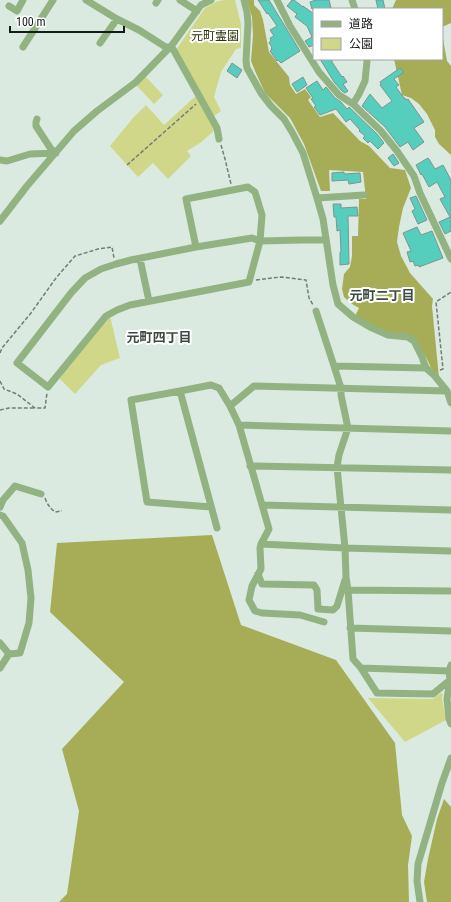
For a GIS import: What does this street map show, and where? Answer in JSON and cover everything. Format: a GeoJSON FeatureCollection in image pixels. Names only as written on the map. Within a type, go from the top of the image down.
{"type":"FeatureCollection","features":[{"type":"Feature","properties":{"kind":"street"},"geometry":{"type":"LineString","coordinates":[[9,6],[17,11],[23,0]]}},
{"type":"Feature","properties":{"kind":"street"},"geometry":{"type":"LineString","coordinates":[[23,47],[53,0]]}},
{"type":"Feature","properties":{"kind":"street"},"geometry":{"type":"LineString","coordinates":[[86,0],[164,46],[173,49],[217,128],[219,139]]}},
{"type":"Feature","properties":{"kind":"street"},"geometry":{"type":"LineString","coordinates":[[180,0],[196,11]]}},
{"type":"Feature","properties":{"kind":"street"},"geometry":{"type":"LineString","coordinates":[[0,221],[27,186],[74,131],[97,111],[136,82],[172,46],[201,5],[210,0]]}},
{"type":"Feature","properties":{"kind":"street"},"geometry":{"type":"LineString","coordinates":[[244,0],[248,23],[247,68],[261,93],[284,120],[292,132],[303,153],[318,198],[323,219],[333,285],[338,304],[353,317],[370,327],[388,335],[408,337],[414,342],[426,368],[447,391],[451,404]]}},
{"type":"Feature","properties":{"kind":"street"},"geometry":{"type":"LineString","coordinates":[[276,0],[290,26],[319,72],[339,95],[353,104],[381,131],[414,176],[420,193],[451,259]]}},
{"type":"Feature","properties":{"kind":"street"},"geometry":{"type":"LineString","coordinates":[[100,43],[117,19]]}},
{"type":"Feature","properties":{"kind":"street"},"geometry":{"type":"LineString","coordinates":[[353,104],[365,81],[367,60]]}},
{"type":"Feature","properties":{"kind":"street"},"geometry":{"type":"LineString","coordinates":[[37,119],[36,126],[56,153]]}},
{"type":"Feature","properties":{"kind":"street"},"geometry":{"type":"LineString","coordinates":[[0,160],[7,161],[30,154],[56,153]]}},
{"type":"Feature","properties":{"kind":"street"},"geometry":{"type":"LineString","coordinates":[[196,247],[186,199],[248,187],[255,192],[262,215],[260,241],[249,282],[130,304],[117,310],[106,316],[48,387],[17,362],[71,293],[85,278],[101,269],[116,264],[196,247],[252,238],[260,241],[326,240]]}},
{"type":"Feature","properties":{"kind":"street"},"geometry":{"type":"LineString","coordinates":[[318,198],[364,195]]}},
{"type":"Feature","properties":{"kind":"street"},"geometry":{"type":"LineString","coordinates":[[140,259],[149,301]]}},
{"type":"Feature","properties":{"kind":"street"},"geometry":{"type":"LineString","coordinates":[[316,310],[341,388],[341,395],[348,428],[339,455],[337,467],[345,548],[353,659],[361,668],[377,693],[432,694],[450,680]]}},
{"type":"Feature","properties":{"kind":"street"},"geometry":{"type":"LineString","coordinates":[[334,366],[426,368]]}},
{"type":"Feature","properties":{"kind":"street"},"geometry":{"type":"LineString","coordinates":[[211,507],[147,502],[131,400],[211,385],[219,388],[239,425],[269,529],[261,544],[261,569],[252,586],[249,600],[255,611],[262,613],[300,615],[324,622]]}},
{"type":"Feature","properties":{"kind":"street"},"geometry":{"type":"LineString","coordinates":[[230,406],[254,386],[447,391]]}},
{"type":"Feature","properties":{"kind":"street"},"geometry":{"type":"LineString","coordinates":[[180,391],[217,528]]}},
{"type":"Feature","properties":{"kind":"street"},"geometry":{"type":"LineString","coordinates":[[239,425],[451,431]]}},
{"type":"Feature","properties":{"kind":"street"},"geometry":{"type":"LineString","coordinates":[[250,466],[451,470]]}},
{"type":"Feature","properties":{"kind":"street"},"geometry":{"type":"LineString","coordinates":[[0,506],[15,486],[41,494]]}},
{"type":"Feature","properties":{"kind":"street"},"geometry":{"type":"LineString","coordinates":[[262,505],[451,510]]}},
{"type":"Feature","properties":{"kind":"street"},"geometry":{"type":"LineString","coordinates":[[0,515],[3,516],[22,543],[28,570],[31,598],[29,623],[20,652],[9,654],[0,668]]}},
{"type":"Feature","properties":{"kind":"street"},"geometry":{"type":"LineString","coordinates":[[261,544],[451,551]]}},
{"type":"Feature","properties":{"kind":"street"},"geometry":{"type":"LineString","coordinates":[[258,574],[262,584],[314,585],[317,590],[318,609],[333,610],[337,606],[346,576]]}},
{"type":"Feature","properties":{"kind":"street"},"geometry":{"type":"LineString","coordinates":[[348,590],[451,591]]}},
{"type":"Feature","properties":{"kind":"street"},"geometry":{"type":"LineString","coordinates":[[350,628],[451,631]]}},
{"type":"Feature","properties":{"kind":"street"},"geometry":{"type":"LineString","coordinates":[[0,643],[9,654]]}},
{"type":"Feature","properties":{"kind":"street"},"geometry":{"type":"LineString","coordinates":[[361,668],[450,668],[447,699],[451,724]]}},
{"type":"Feature","properties":{"kind":"street"},"geometry":{"type":"LineString","coordinates":[[420,902],[417,881],[418,864],[451,758]]}},
{"type":"Feature","properties":{"kind":"path"},"geometry":{"type":"LineString","coordinates":[[127,165],[201,100]]}},
{"type":"Feature","properties":{"kind":"path"},"geometry":{"type":"LineString","coordinates":[[219,139],[232,190]]}},
{"type":"Feature","properties":{"kind":"path"},"geometry":{"type":"LineString","coordinates":[[0,353],[2,348],[56,278],[75,256],[98,249],[112,247],[116,264]]}},
{"type":"Feature","properties":{"kind":"path"},"geometry":{"type":"LineString","coordinates":[[249,282],[280,276],[306,280],[309,298],[316,310]]}},
{"type":"Feature","properties":{"kind":"path"},"geometry":{"type":"LineString","coordinates":[[434,375],[443,368],[436,302],[451,292]]}},
{"type":"Feature","properties":{"kind":"path"},"geometry":{"type":"LineString","coordinates":[[0,381],[4,389],[17,394],[35,408]]}},
{"type":"Feature","properties":{"kind":"path"},"geometry":{"type":"LineString","coordinates":[[0,410],[9,408],[45,408],[48,387]]}},
{"type":"Feature","properties":{"kind":"path"},"geometry":{"type":"LineString","coordinates":[[41,494],[51,509],[55,512],[62,511]]}},
{"type":"Feature","properties":{"kind":"green space","name":"元町霊園"},"geometry":{"type":"Polygon","coordinates":[[[235,0],[241,25],[241,48],[236,49],[221,72],[214,97],[221,111],[210,119],[215,130],[200,143],[187,151],[191,156],[168,179],[153,163],[138,177],[110,146],[146,105],[164,125],[199,93],[176,51],[205,8],[216,2],[235,0]]]}},
{"type":"Feature","properties":{"kind":"green space"},"geometry":{"type":"Polygon","coordinates":[[[247,0],[254,0],[254,5],[260,11],[269,52],[289,77],[290,85],[296,94],[305,89],[311,97],[308,100],[320,117],[333,113],[360,141],[369,146],[390,168],[405,170],[411,188],[403,208],[397,242],[401,256],[410,273],[433,299],[432,306],[439,378],[431,368],[417,343],[388,333],[355,316],[359,308],[344,297],[342,289],[344,274],[350,267],[352,256],[352,236],[358,236],[359,199],[366,199],[363,172],[329,170],[330,191],[321,191],[304,144],[290,118],[265,93],[251,61],[253,35],[252,17],[247,0]]]}},
{"type":"Feature","properties":{"kind":"green space"},"geometry":{"type":"Polygon","coordinates":[[[396,0],[451,0],[451,23],[443,27],[443,8],[392,8],[396,0]]]}},
{"type":"Feature","properties":{"kind":"green space"},"geometry":{"type":"Polygon","coordinates":[[[443,39],[447,61],[451,66],[451,155],[439,144],[435,137],[435,130],[427,114],[419,104],[411,98],[402,95],[394,60],[443,60],[443,39]]]}},
{"type":"Feature","properties":{"kind":"green space"},"geometry":{"type":"Polygon","coordinates":[[[145,76],[163,95],[154,104],[136,85],[145,76]]]}},
{"type":"Feature","properties":{"kind":"green space"},"geometry":{"type":"Polygon","coordinates":[[[110,316],[120,358],[101,365],[75,394],[59,378],[110,316]]]}},
{"type":"Feature","properties":{"kind":"green space"},"geometry":{"type":"Polygon","coordinates":[[[212,535],[241,625],[336,660],[395,743],[402,815],[412,836],[408,865],[409,902],[59,902],[67,894],[79,811],[62,749],[124,682],[50,612],[57,543],[212,535]]]}},
{"type":"Feature","properties":{"kind":"green space"},"geometry":{"type":"Polygon","coordinates":[[[441,693],[443,694],[442,698],[446,720],[405,742],[368,698],[433,699],[441,693]]]}},
{"type":"Feature","properties":{"kind":"green space"},"geometry":{"type":"Polygon","coordinates":[[[444,799],[451,807],[451,902],[427,902],[424,882],[437,819],[444,799]]]}},
{"type":"Feature","properties":{"kind":"building"},"geometry":{"type":"Polygon","coordinates":[[[258,0],[269,0],[300,51],[281,63],[278,60],[277,61],[270,51],[272,50],[272,47],[269,43],[271,40],[270,38],[274,36],[270,30],[277,26],[258,0]]]}},
{"type":"Feature","properties":{"kind":"building"},"geometry":{"type":"Polygon","coordinates":[[[292,0],[294,0],[313,13],[313,45],[309,47],[305,41],[312,37],[307,26],[295,17],[297,14],[287,6],[292,0]]]}},
{"type":"Feature","properties":{"kind":"building"},"geometry":{"type":"Polygon","coordinates":[[[316,0],[329,0],[331,8],[312,9],[310,2],[316,0]]]}},
{"type":"Feature","properties":{"kind":"building"},"geometry":{"type":"Polygon","coordinates":[[[376,0],[383,0],[385,8],[378,8],[376,0]]]}},
{"type":"Feature","properties":{"kind":"building"},"geometry":{"type":"Polygon","coordinates":[[[321,60],[332,60],[342,77],[343,76],[347,82],[343,84],[348,91],[345,93],[334,82],[321,60]]]}},
{"type":"Feature","properties":{"kind":"building"},"geometry":{"type":"Polygon","coordinates":[[[232,63],[242,70],[237,78],[227,71],[232,63]]]}},
{"type":"Feature","properties":{"kind":"building"},"geometry":{"type":"Polygon","coordinates":[[[400,68],[404,72],[394,79],[399,85],[396,87],[406,100],[408,99],[424,122],[414,128],[424,142],[413,150],[408,142],[400,147],[385,127],[362,106],[370,94],[382,108],[392,101],[380,85],[380,82],[400,68]]]}},
{"type":"Feature","properties":{"kind":"building"},"geometry":{"type":"Polygon","coordinates":[[[303,77],[307,85],[297,92],[292,84],[303,77]]]}},
{"type":"Feature","properties":{"kind":"building"},"geometry":{"type":"Polygon","coordinates":[[[317,81],[323,90],[326,87],[335,98],[347,109],[349,107],[377,134],[384,143],[378,149],[370,141],[368,143],[363,138],[365,136],[350,119],[346,122],[336,109],[320,115],[314,107],[316,106],[311,99],[313,98],[306,88],[317,81]]]}},
{"type":"Feature","properties":{"kind":"building"},"geometry":{"type":"Polygon","coordinates":[[[393,154],[399,163],[394,166],[388,158],[393,154]]]}},
{"type":"Feature","properties":{"kind":"building"},"geometry":{"type":"Polygon","coordinates":[[[428,158],[435,169],[443,165],[451,180],[451,231],[445,234],[439,222],[450,217],[440,199],[445,197],[437,182],[429,187],[416,165],[428,158]]]}},
{"type":"Feature","properties":{"kind":"building"},"geometry":{"type":"Polygon","coordinates":[[[344,172],[344,174],[360,173],[361,182],[349,184],[348,180],[332,181],[332,173],[344,172]]]}},
{"type":"Feature","properties":{"kind":"building"},"geometry":{"type":"Polygon","coordinates":[[[416,196],[427,220],[418,224],[412,211],[415,209],[410,198],[416,196]]]}},
{"type":"Feature","properties":{"kind":"building"},"geometry":{"type":"Polygon","coordinates":[[[333,204],[341,204],[341,208],[357,207],[358,216],[348,216],[349,264],[340,265],[340,230],[337,231],[333,204]]]}},
{"type":"Feature","properties":{"kind":"building"},"geometry":{"type":"Polygon","coordinates":[[[417,227],[421,235],[432,231],[443,258],[419,267],[419,265],[415,266],[413,261],[410,262],[407,252],[411,251],[403,233],[417,227]]]}},
{"type":"Feature","properties":{"kind":"district","name":"元町二丁目"},"geometry":{"type":"Point","coordinates":[382,295]}},
{"type":"Feature","properties":{"kind":"district","name":"元町四丁目"},"geometry":{"type":"Point","coordinates":[159,337]}}]}
